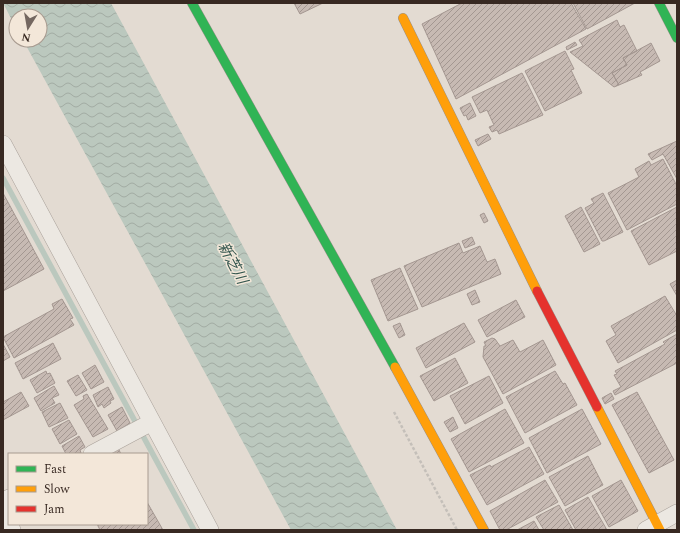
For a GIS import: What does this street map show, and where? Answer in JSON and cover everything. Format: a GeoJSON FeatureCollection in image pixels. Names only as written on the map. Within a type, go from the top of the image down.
{"type":"FeatureCollection","features":[{"type":"Feature","properties":{"kind":"street"},"geometry":{"type":"LineString","coordinates":[[192,3],[346,278],[484,530]]}},
{"type":"Feature","properties":{"kind":"street"},"geometry":{"type":"LineString","coordinates":[[659,3],[677,38]]}},
{"type":"Feature","properties":{"kind":"street"},"geometry":{"type":"LineString","coordinates":[[403,18],[654,528],[677,513]]}},
{"type":"Feature","properties":{"kind":"street"},"geometry":{"type":"LineString","coordinates":[[3,144],[210,530]]}},
{"type":"Feature","properties":{"kind":"street"},"geometry":{"type":"LineString","coordinates":[[94,453],[152,422]]}},
{"type":"Feature","properties":{"kind":"street"},"geometry":{"type":"LineString","coordinates":[[3,514],[8,523]]}},
{"type":"Feature","properties":{"kind":"path"},"geometry":{"type":"LineString","coordinates":[[394,411],[457,530]]}},
{"type":"Feature","properties":{"kind":"water","name":"新芝川"},"geometry":{"type":"Polygon","coordinates":[[[3,3],[111,3],[397,530],[291,530],[27,48],[48,48],[48,8],[8,8],[8,13],[3,3]]]}},
{"type":"Feature","properties":{"kind":"building"},"geometry":{"type":"Polygon","coordinates":[[[294,3],[323,3],[300,14],[294,3]]]}},
{"type":"Feature","properties":{"kind":"building"},"geometry":{"type":"Polygon","coordinates":[[[462,3],[571,3],[586,29],[456,99],[422,24],[462,3]]]}},
{"type":"Feature","properties":{"kind":"building"},"geometry":{"type":"Polygon","coordinates":[[[573,3],[635,3],[587,29],[573,3]]]}},
{"type":"Feature","properties":{"kind":"building"},"geometry":{"type":"Polygon","coordinates":[[[617,20],[620,27],[624,25],[637,51],[623,58],[627,65],[612,73],[619,85],[614,87],[570,52],[583,46],[579,40],[617,20]]]}},
{"type":"Feature","properties":{"kind":"building"},"geometry":{"type":"Polygon","coordinates":[[[575,42],[577,45],[567,50],[566,47],[575,42]]]}},
{"type":"Feature","properties":{"kind":"building"},"geometry":{"type":"Polygon","coordinates":[[[651,43],[660,61],[640,72],[642,75],[619,85],[612,73],[627,65],[623,58],[651,43]]]}},
{"type":"Feature","properties":{"kind":"building"},"geometry":{"type":"Polygon","coordinates":[[[565,51],[574,69],[571,70],[582,93],[545,111],[525,71],[565,51]]]}},
{"type":"Feature","properties":{"kind":"building"},"geometry":{"type":"Polygon","coordinates":[[[522,73],[543,115],[499,134],[497,130],[492,132],[489,127],[494,125],[487,110],[480,113],[472,97],[522,73]]]}},
{"type":"Feature","properties":{"kind":"building"},"geometry":{"type":"Polygon","coordinates":[[[470,103],[476,116],[468,120],[460,108],[470,103]]]}},
{"type":"Feature","properties":{"kind":"building"},"geometry":{"type":"Polygon","coordinates":[[[488,134],[491,139],[478,146],[475,140],[488,134]]]}},
{"type":"Feature","properties":{"kind":"building"},"geometry":{"type":"Polygon","coordinates":[[[677,141],[677,179],[663,154],[652,160],[648,154],[677,141]]]}},
{"type":"Feature","properties":{"kind":"building"},"geometry":{"type":"Polygon","coordinates":[[[663,159],[677,186],[677,204],[627,230],[608,193],[639,177],[635,169],[649,161],[651,165],[663,159]]]}},
{"type":"Feature","properties":{"kind":"building"},"geometry":{"type":"Polygon","coordinates":[[[3,193],[44,269],[3,291],[3,193]]]}},
{"type":"Feature","properties":{"kind":"building"},"geometry":{"type":"Polygon","coordinates":[[[603,193],[623,232],[602,241],[585,208],[594,203],[591,199],[603,193]]]}},
{"type":"Feature","properties":{"kind":"building"},"geometry":{"type":"Polygon","coordinates":[[[581,207],[600,244],[584,252],[565,216],[581,207]]]}},
{"type":"Feature","properties":{"kind":"building"},"geometry":{"type":"Polygon","coordinates":[[[677,207],[677,251],[649,265],[631,231],[677,207]]]}},
{"type":"Feature","properties":{"kind":"building"},"geometry":{"type":"Polygon","coordinates":[[[484,213],[488,221],[484,223],[480,215],[484,213]]]}},
{"type":"Feature","properties":{"kind":"building"},"geometry":{"type":"Polygon","coordinates":[[[472,237],[475,244],[465,248],[462,241],[472,237]]]}},
{"type":"Feature","properties":{"kind":"building"},"geometry":{"type":"Polygon","coordinates":[[[459,243],[463,253],[480,246],[487,262],[495,259],[501,274],[422,307],[404,266],[459,243]]]}},
{"type":"Feature","properties":{"kind":"building"},"geometry":{"type":"Polygon","coordinates":[[[400,268],[418,309],[388,321],[371,280],[400,268]]]}},
{"type":"Feature","properties":{"kind":"building"},"geometry":{"type":"Polygon","coordinates":[[[677,280],[677,296],[670,284],[677,280]]]}},
{"type":"Feature","properties":{"kind":"building"},"geometry":{"type":"Polygon","coordinates":[[[475,290],[480,302],[472,305],[467,294],[475,290]]]}},
{"type":"Feature","properties":{"kind":"building"},"geometry":{"type":"Polygon","coordinates":[[[665,296],[677,316],[677,330],[618,363],[606,341],[616,335],[611,326],[665,296]]]}},
{"type":"Feature","properties":{"kind":"building"},"geometry":{"type":"Polygon","coordinates":[[[62,299],[73,318],[70,319],[74,325],[14,358],[3,337],[54,309],[52,304],[62,299]]]}},
{"type":"Feature","properties":{"kind":"building"},"geometry":{"type":"Polygon","coordinates":[[[516,300],[525,317],[487,337],[478,320],[516,300]]]}},
{"type":"Feature","properties":{"kind":"building"},"geometry":{"type":"Polygon","coordinates":[[[400,323],[405,335],[399,338],[393,326],[400,323]]]}},
{"type":"Feature","properties":{"kind":"building"},"geometry":{"type":"Polygon","coordinates":[[[464,323],[475,342],[426,368],[416,348],[464,323]]]}},
{"type":"Feature","properties":{"kind":"building"},"geometry":{"type":"Polygon","coordinates":[[[677,334],[677,363],[615,395],[613,391],[621,387],[614,375],[617,374],[615,371],[665,344],[663,342],[677,334]]]}},
{"type":"Feature","properties":{"kind":"building"},"geometry":{"type":"Polygon","coordinates":[[[492,338],[495,339],[500,346],[513,340],[520,352],[543,340],[556,365],[503,394],[483,357],[484,346],[486,346],[484,342],[492,338]]]}},
{"type":"Feature","properties":{"kind":"building"},"geometry":{"type":"Polygon","coordinates":[[[53,343],[61,359],[23,379],[15,363],[53,343]]]}},
{"type":"Feature","properties":{"kind":"building"},"geometry":{"type":"Polygon","coordinates":[[[3,344],[10,357],[3,361],[3,344]]]}},
{"type":"Feature","properties":{"kind":"building"},"geometry":{"type":"Polygon","coordinates":[[[455,358],[468,383],[434,401],[420,376],[455,358]]]}},
{"type":"Feature","properties":{"kind":"building"},"geometry":{"type":"Polygon","coordinates":[[[95,365],[104,382],[91,389],[82,373],[95,365]]]}},
{"type":"Feature","properties":{"kind":"building"},"geometry":{"type":"Polygon","coordinates":[[[46,371],[47,374],[50,373],[55,383],[37,393],[30,380],[46,371]]]}},
{"type":"Feature","properties":{"kind":"building"},"geometry":{"type":"Polygon","coordinates":[[[555,371],[563,384],[565,383],[577,405],[525,433],[506,397],[555,371]]]}},
{"type":"Feature","properties":{"kind":"building"},"geometry":{"type":"Polygon","coordinates":[[[78,375],[87,390],[76,396],[67,381],[78,375]]]}},
{"type":"Feature","properties":{"kind":"building"},"geometry":{"type":"Polygon","coordinates":[[[489,376],[503,403],[465,424],[450,396],[489,376]]]}},
{"type":"Feature","properties":{"kind":"building"},"geometry":{"type":"Polygon","coordinates":[[[54,386],[59,395],[52,398],[55,403],[41,411],[34,398],[54,386]]]}},
{"type":"Feature","properties":{"kind":"building"},"geometry":{"type":"Polygon","coordinates":[[[108,387],[114,399],[104,408],[102,404],[98,407],[93,395],[108,387]]]}},
{"type":"Feature","properties":{"kind":"building"},"geometry":{"type":"Polygon","coordinates":[[[21,392],[29,406],[3,420],[3,402],[21,392]]]}},
{"type":"Feature","properties":{"kind":"building"},"geometry":{"type":"Polygon","coordinates":[[[637,392],[674,460],[649,473],[612,405],[637,392]]]}},
{"type":"Feature","properties":{"kind":"building"},"geometry":{"type":"Polygon","coordinates":[[[611,393],[614,399],[605,404],[602,398],[611,393]]]}},
{"type":"Feature","properties":{"kind":"building"},"geometry":{"type":"Polygon","coordinates":[[[87,394],[108,429],[93,437],[74,405],[84,399],[83,396],[87,394]]]}},
{"type":"Feature","properties":{"kind":"building"},"geometry":{"type":"Polygon","coordinates":[[[60,403],[68,418],[49,427],[42,412],[60,403]]]}},
{"type":"Feature","properties":{"kind":"building"},"geometry":{"type":"Polygon","coordinates":[[[122,407],[130,423],[117,431],[108,415],[122,407]]]}},
{"type":"Feature","properties":{"kind":"building"},"geometry":{"type":"Polygon","coordinates":[[[505,409],[524,443],[469,472],[451,439],[505,409]]]}},
{"type":"Feature","properties":{"kind":"building"},"geometry":{"type":"Polygon","coordinates":[[[582,409],[601,444],[547,473],[529,438],[582,409]]]}},
{"type":"Feature","properties":{"kind":"building"},"geometry":{"type":"Polygon","coordinates":[[[453,417],[458,428],[450,432],[444,422],[453,417]]]}},
{"type":"Feature","properties":{"kind":"building"},"geometry":{"type":"Polygon","coordinates":[[[69,420],[77,434],[60,444],[52,429],[69,420]]]}},
{"type":"Feature","properties":{"kind":"building"},"geometry":{"type":"Polygon","coordinates":[[[79,436],[85,447],[80,450],[81,453],[66,453],[62,446],[79,436]]]}},
{"type":"Feature","properties":{"kind":"building"},"geometry":{"type":"Polygon","coordinates":[[[529,447],[544,474],[487,505],[470,475],[490,465],[491,467],[529,447]]]}},
{"type":"Feature","properties":{"kind":"building"},"geometry":{"type":"Polygon","coordinates":[[[118,448],[120,453],[108,453],[118,448]]]}},
{"type":"Feature","properties":{"kind":"building"},"geometry":{"type":"Polygon","coordinates":[[[588,456],[603,485],[565,506],[549,477],[588,456]]]}},
{"type":"Feature","properties":{"kind":"building"},"geometry":{"type":"Polygon","coordinates":[[[545,480],[558,502],[506,530],[500,530],[490,511],[545,480]]]}},
{"type":"Feature","properties":{"kind":"building"},"geometry":{"type":"Polygon","coordinates":[[[621,480],[638,511],[609,527],[592,496],[621,480]]]}},
{"type":"Feature","properties":{"kind":"building"},"geometry":{"type":"Polygon","coordinates":[[[588,497],[607,530],[576,530],[565,510],[588,497]]]}},
{"type":"Feature","properties":{"kind":"building"},"geometry":{"type":"Polygon","coordinates":[[[148,504],[163,530],[100,530],[98,525],[148,525],[148,504]]]}},
{"type":"Feature","properties":{"kind":"building"},"geometry":{"type":"Polygon","coordinates":[[[559,505],[573,530],[544,530],[536,517],[559,505]]]}},
{"type":"Feature","properties":{"kind":"building"},"geometry":{"type":"Polygon","coordinates":[[[534,521],[539,530],[517,530],[534,521]]]}},
{"type":"Feature","properties":{"kind":"waterway"},"geometry":{"type":"LineString","coordinates":[[3,178],[194,530]]}},
{"type":"Feature","properties":{"kind":"traffic: fast"},"geometry":{"type":"LineString","coordinates":[[192,3],[395,367]]}},
{"type":"Feature","properties":{"kind":"traffic: fast"},"geometry":{"type":"LineString","coordinates":[[659,3],[677,38]]}},
{"type":"Feature","properties":{"kind":"traffic: slow"},"geometry":{"type":"LineString","coordinates":[[403,18],[537,291]]}},
{"type":"Feature","properties":{"kind":"traffic: slow"},"geometry":{"type":"LineString","coordinates":[[395,367],[484,530]]}},
{"type":"Feature","properties":{"kind":"traffic: slow"},"geometry":{"type":"LineString","coordinates":[[597,407],[660,530]]}},
{"type":"Feature","properties":{"kind":"traffic: jam"},"geometry":{"type":"LineString","coordinates":[[537,291],[597,407]]}}]}
